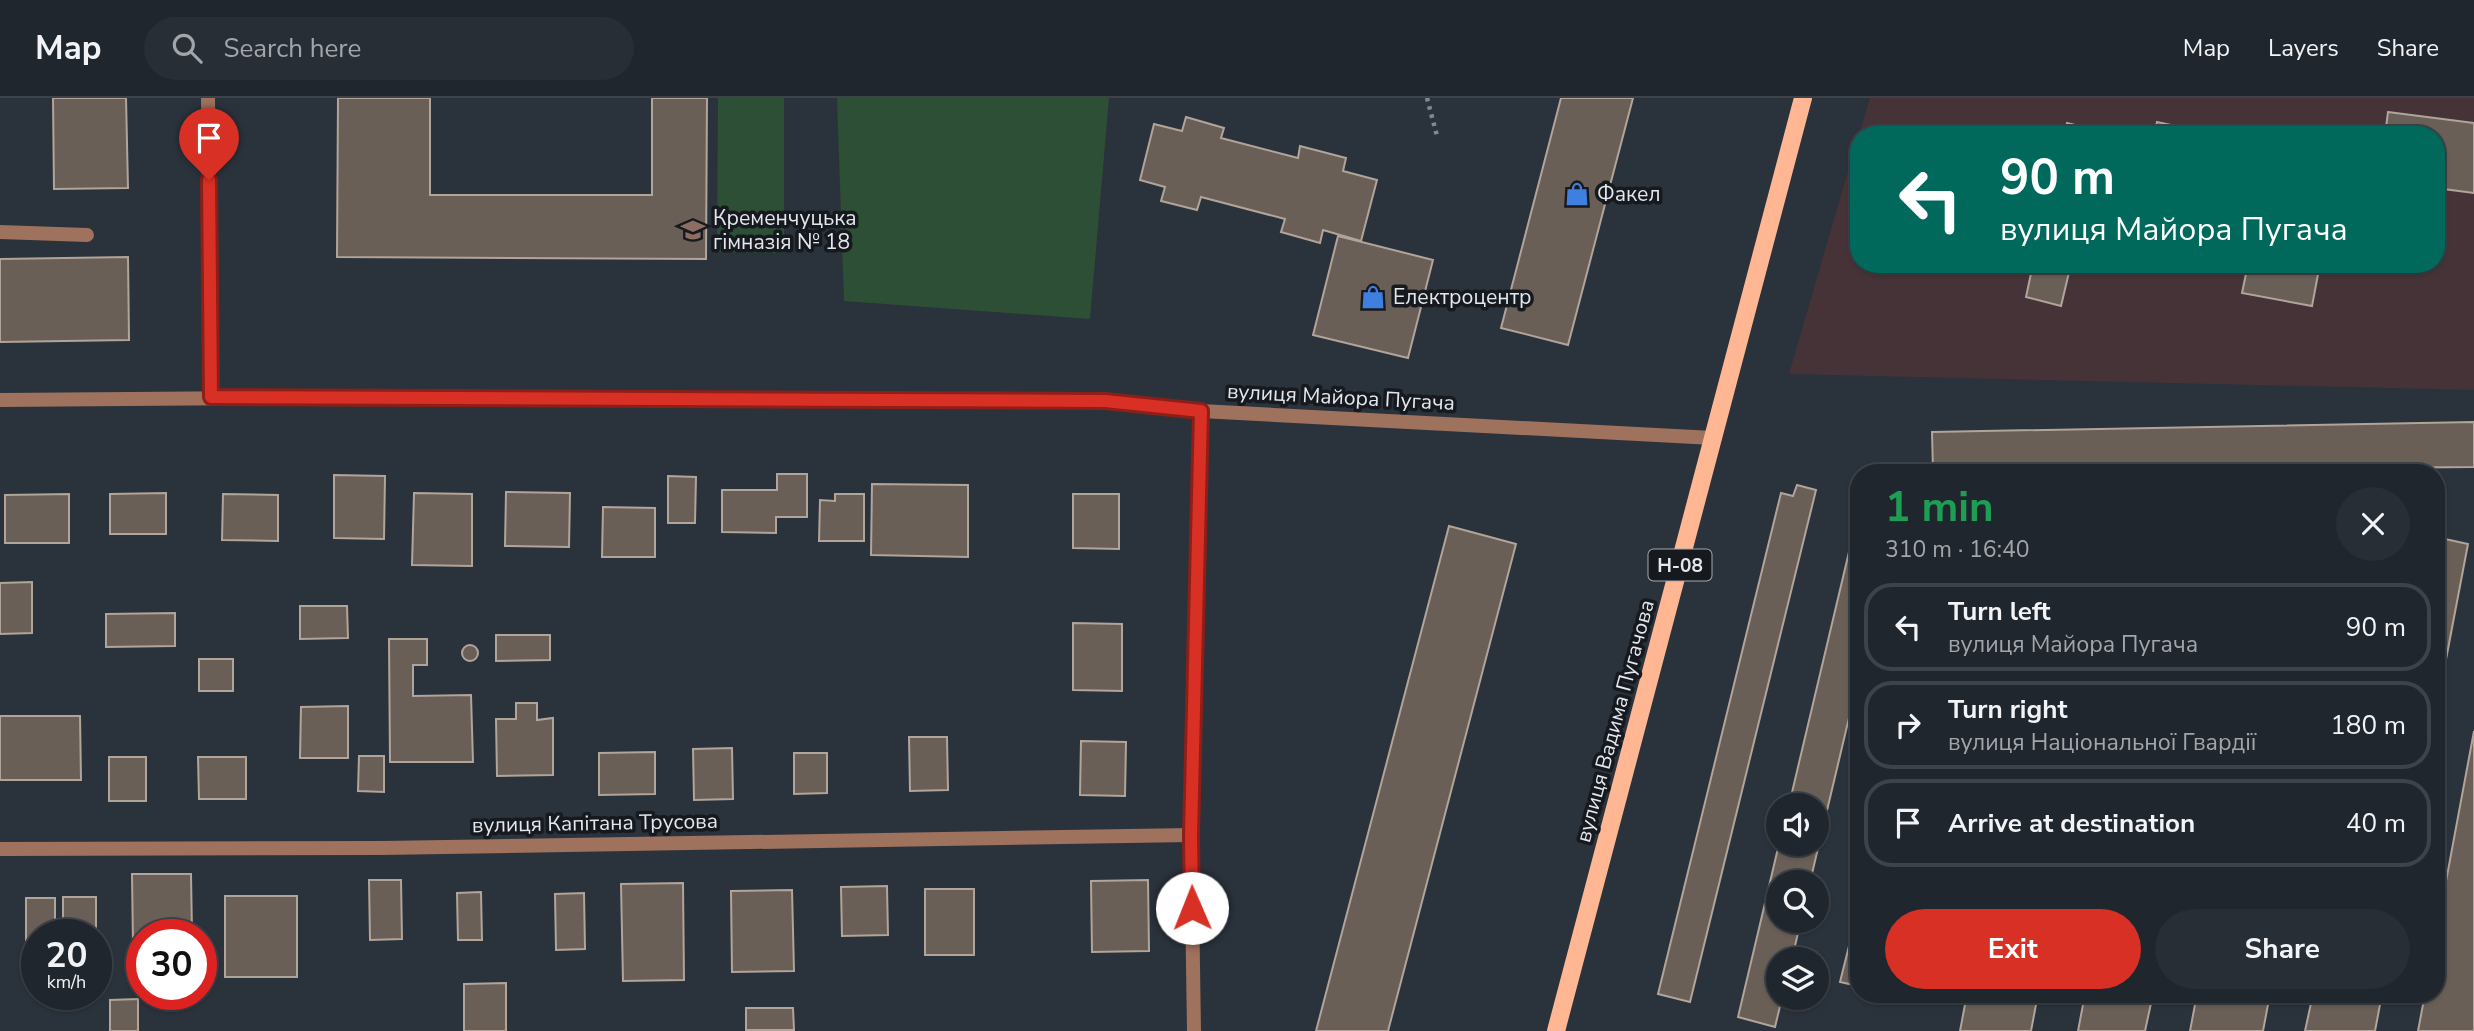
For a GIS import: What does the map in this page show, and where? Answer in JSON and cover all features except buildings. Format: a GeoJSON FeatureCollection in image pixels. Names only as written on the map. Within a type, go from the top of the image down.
{"type":"FeatureCollection","features":[{"type":"Feature","properties":{"kind":"main road","name":"вулиця Вадима Пугачова"},"geometry":{"type":"LineString","coordinates":[[1556,1031],[1802,98]]}},
{"type":"Feature","properties":{"kind":"street"},"geometry":{"type":"LineString","coordinates":[[208,98],[211,397]]}},
{"type":"Feature","properties":{"kind":"street"},"geometry":{"type":"LineString","coordinates":[[0,232],[87,235]]}},
{"type":"Feature","properties":{"kind":"street","name":"вулиця Майора Пугача"},"geometry":{"type":"LineString","coordinates":[[0,400],[211,397],[1105,401],[1201,411],[1713,438]]}},
{"type":"Feature","properties":{"kind":"street"},"geometry":{"type":"LineString","coordinates":[[1195,1031],[1191,835],[1201,411]]}},
{"type":"Feature","properties":{"kind":"street","name":"вулиця Капітана Трусова"},"geometry":{"type":"LineString","coordinates":[[0,849],[368,848],[1191,835]]}},
{"type":"Feature","properties":{"kind":"path"},"geometry":{"type":"LineString","coordinates":[[1427,98],[1437,136]]}},
{"type":"Feature","properties":{"kind":"shaded area"},"geometry":{"type":"Polygon","coordinates":[[[1870,98],[2474,98],[2474,390],[1789,374],[1850,164],[1850,273],[2445,273],[2445,126],[1862,126],[1870,98]]]}},
{"type":"Feature","properties":{"kind":"green space"},"geometry":{"type":"Polygon","coordinates":[[[718,98],[784,98],[784,253],[717,252],[718,98]]]}},
{"type":"Feature","properties":{"kind":"green space"},"geometry":{"type":"Polygon","coordinates":[[[837,98],[1109,98],[1090,319],[844,301],[837,98]]]}},
{"type":"Feature","properties":{"kind":"place","name":"Факел"},"geometry":{"type":"Point","coordinates":[1577,194]}},
{"type":"Feature","properties":{"kind":"place","name":"Кременчуцька гімназія № 18"},"geometry":{"type":"Point","coordinates":[693,230]}},
{"type":"Feature","properties":{"kind":"place","name":"Електроцентр"},"geometry":{"type":"Point","coordinates":[1373,297]}},
{"type":"Feature","properties":{"kind":"route"},"geometry":{"type":"LineString","coordinates":[[209,180],[211,397],[1105,401],[1201,411],[1191,835],[1192,908]]}}]}
